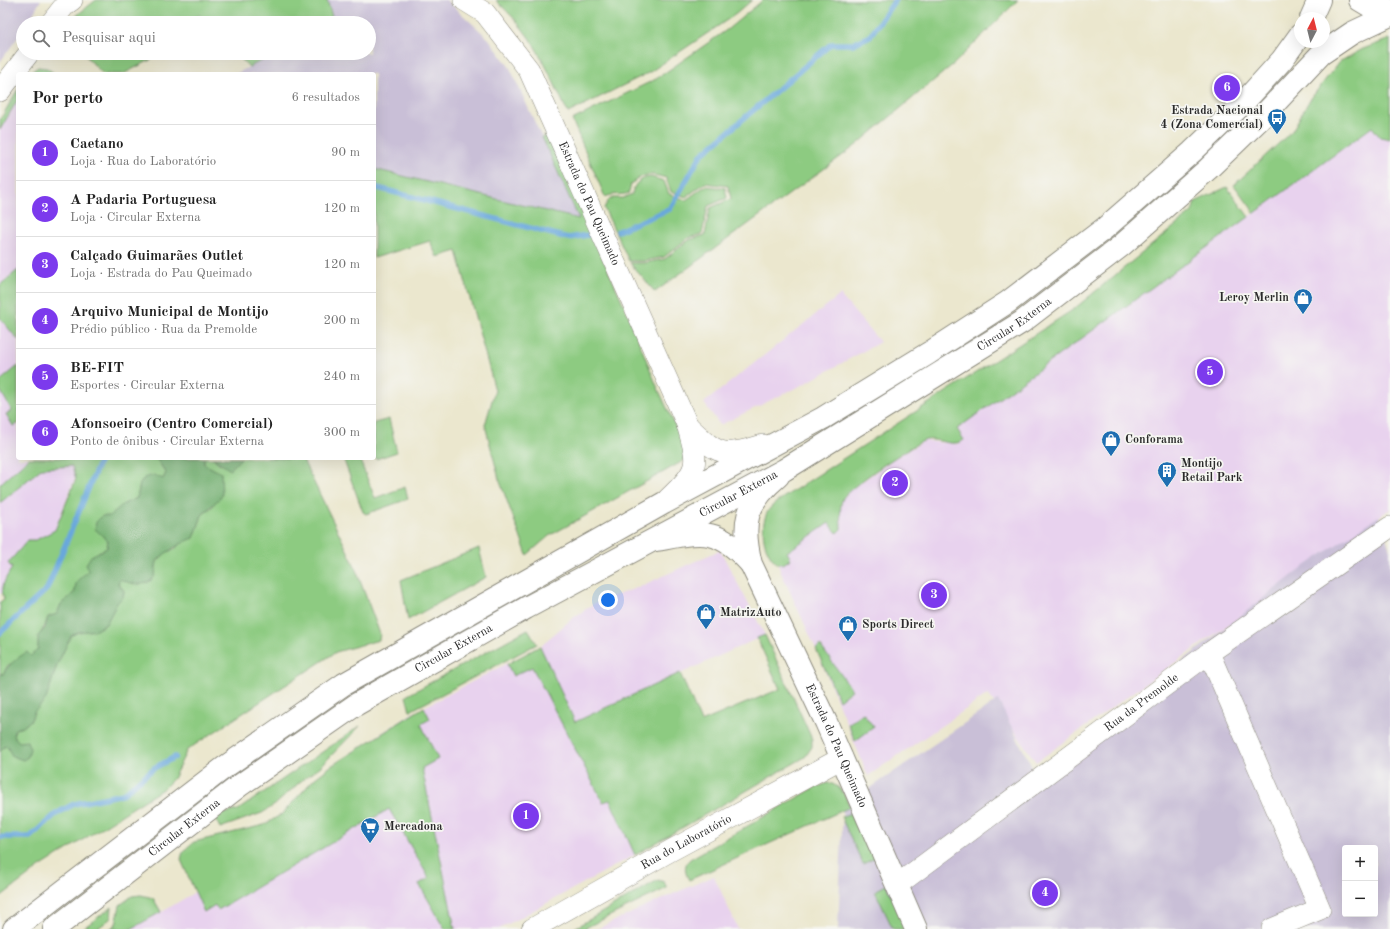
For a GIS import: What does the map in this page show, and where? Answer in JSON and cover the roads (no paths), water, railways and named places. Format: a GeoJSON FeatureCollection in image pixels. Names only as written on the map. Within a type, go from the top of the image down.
{"type":"FeatureCollection","features":[{"type":"Feature","properties":{"kind":"main road"},"geometry":{"type":"LineString","coordinates":[[1314,12],[1319,0]]}},
{"type":"Feature","properties":{"kind":"main road"},"geometry":{"type":"LineString","coordinates":[[1360,0],[1370,6],[1390,10]]}},
{"type":"Feature","properties":{"kind":"main road","name":"Circular Externa"},"geometry":{"type":"LineString","coordinates":[[54,929],[239,786],[357,704],[526,608],[784,470],[1022,322],[1121,246],[1208,169],[1261,118],[1321,54],[1352,33],[1390,14]]}},
{"type":"Feature","properties":{"kind":"main road","name":"Circular Externa"},"geometry":{"type":"LineString","coordinates":[[14,929],[224,767],[344,684],[664,503],[823,418],[929,353],[1008,302],[1106,228],[1192,152],[1243,103],[1282,60],[1294,43]]}},
{"type":"Feature","properties":{"kind":"main road"},"geometry":{"type":"LineString","coordinates":[[751,564],[745,542],[746,522],[752,503],[767,484],[784,470]]}},
{"type":"Feature","properties":{"kind":"main road"},"geometry":{"type":"LineString","coordinates":[[655,540],[684,535],[707,534],[725,539],[751,564]]}},
{"type":"Feature","properties":{"kind":"main road","name":"Estrada do Pau Queimado"},"geometry":{"type":"LineString","coordinates":[[751,564],[842,758],[916,929]]}},
{"type":"Feature","properties":{"kind":"street"},"geometry":{"type":"LineString","coordinates":[[56,16],[65,5],[72,0]]}},
{"type":"Feature","properties":{"kind":"street","name":"Estrada do Pau Queimado"},"geometry":{"type":"LineString","coordinates":[[464,0],[485,13],[528,70],[687,424],[696,455],[694,466],[687,480],[664,503]]}},
{"type":"Feature","properties":{"kind":"street"},"geometry":{"type":"LineString","coordinates":[[0,91],[23,60]]}},
{"type":"Feature","properties":{"kind":"street","name":"Estrada do Pau Queimado"},"geometry":{"type":"LineString","coordinates":[[687,424],[711,447],[722,452],[738,452],[784,438]]}},
{"type":"Feature","properties":{"kind":"street","name":"Rua da Premolde"},"geometry":{"type":"LineString","coordinates":[[897,885],[1209,653],[1390,527]]}},
{"type":"Feature","properties":{"kind":"street"},"geometry":{"type":"LineString","coordinates":[[1209,653],[1320,909],[1272,929]]}},
{"type":"Feature","properties":{"kind":"street","name":"Rua do Laboratório"},"geometry":{"type":"LineString","coordinates":[[532,929],[811,773],[842,758]]}},
{"type":"Feature","properties":{"kind":"waterway"},"geometry":{"type":"LineString","coordinates":[[618,231],[670,209],[701,155],[831,44],[853,44],[870,36],[895,0]]}},
{"type":"Feature","properties":{"kind":"waterway"},"geometry":{"type":"LineString","coordinates":[[376,188],[568,238],[588,235]]}},
{"type":"Feature","properties":{"kind":"waterway"},"geometry":{"type":"LineString","coordinates":[[0,633],[47,589],[100,460]]}},
{"type":"Feature","properties":{"kind":"waterway"},"geometry":{"type":"LineString","coordinates":[[0,837],[30,837],[56,814],[74,804],[123,794],[154,768],[175,757]]}},
{"type":"Feature","properties":{"kind":"place","name":"Afonsoeiro (Centro Comercial)"},"geometry":{"type":"Point","coordinates":[1227,88]}},
{"type":"Feature","properties":{"kind":"place","name":"Estrada Nacional 4 (Zona Comercial)"},"geometry":{"type":"Point","coordinates":[1277,135]}},
{"type":"Feature","properties":{"kind":"place","name":"Leroy Merlin"},"geometry":{"type":"Point","coordinates":[1303,315]}},
{"type":"Feature","properties":{"kind":"place","name":"BE-FIT"},"geometry":{"type":"Point","coordinates":[1210,372]}},
{"type":"Feature","properties":{"kind":"place","name":"Conforama"},"geometry":{"type":"Point","coordinates":[1111,457]}},
{"type":"Feature","properties":{"kind":"place","name":"A Padaria Portuguesa"},"geometry":{"type":"Point","coordinates":[895,483]}},
{"type":"Feature","properties":{"kind":"place","name":"Montijo Retail Park"},"geometry":{"type":"Point","coordinates":[1167,488]}},
{"type":"Feature","properties":{"kind":"place","name":"Calçado Guimarães Outlet"},"geometry":{"type":"Point","coordinates":[934,595]}},
{"type":"Feature","properties":{"kind":"place","name":"MatrizAuto"},"geometry":{"type":"Point","coordinates":[706,630]}},
{"type":"Feature","properties":{"kind":"place","name":"Sports Direct"},"geometry":{"type":"Point","coordinates":[848,642]}},
{"type":"Feature","properties":{"kind":"place","name":"Caetano"},"geometry":{"type":"Point","coordinates":[526,816]}},
{"type":"Feature","properties":{"kind":"place","name":"Mercadona"},"geometry":{"type":"Point","coordinates":[370,844]}},
{"type":"Feature","properties":{"kind":"place","name":"Arquivo Municipal de Montijo"},"geometry":{"type":"Point","coordinates":[1045,893]}}]}
